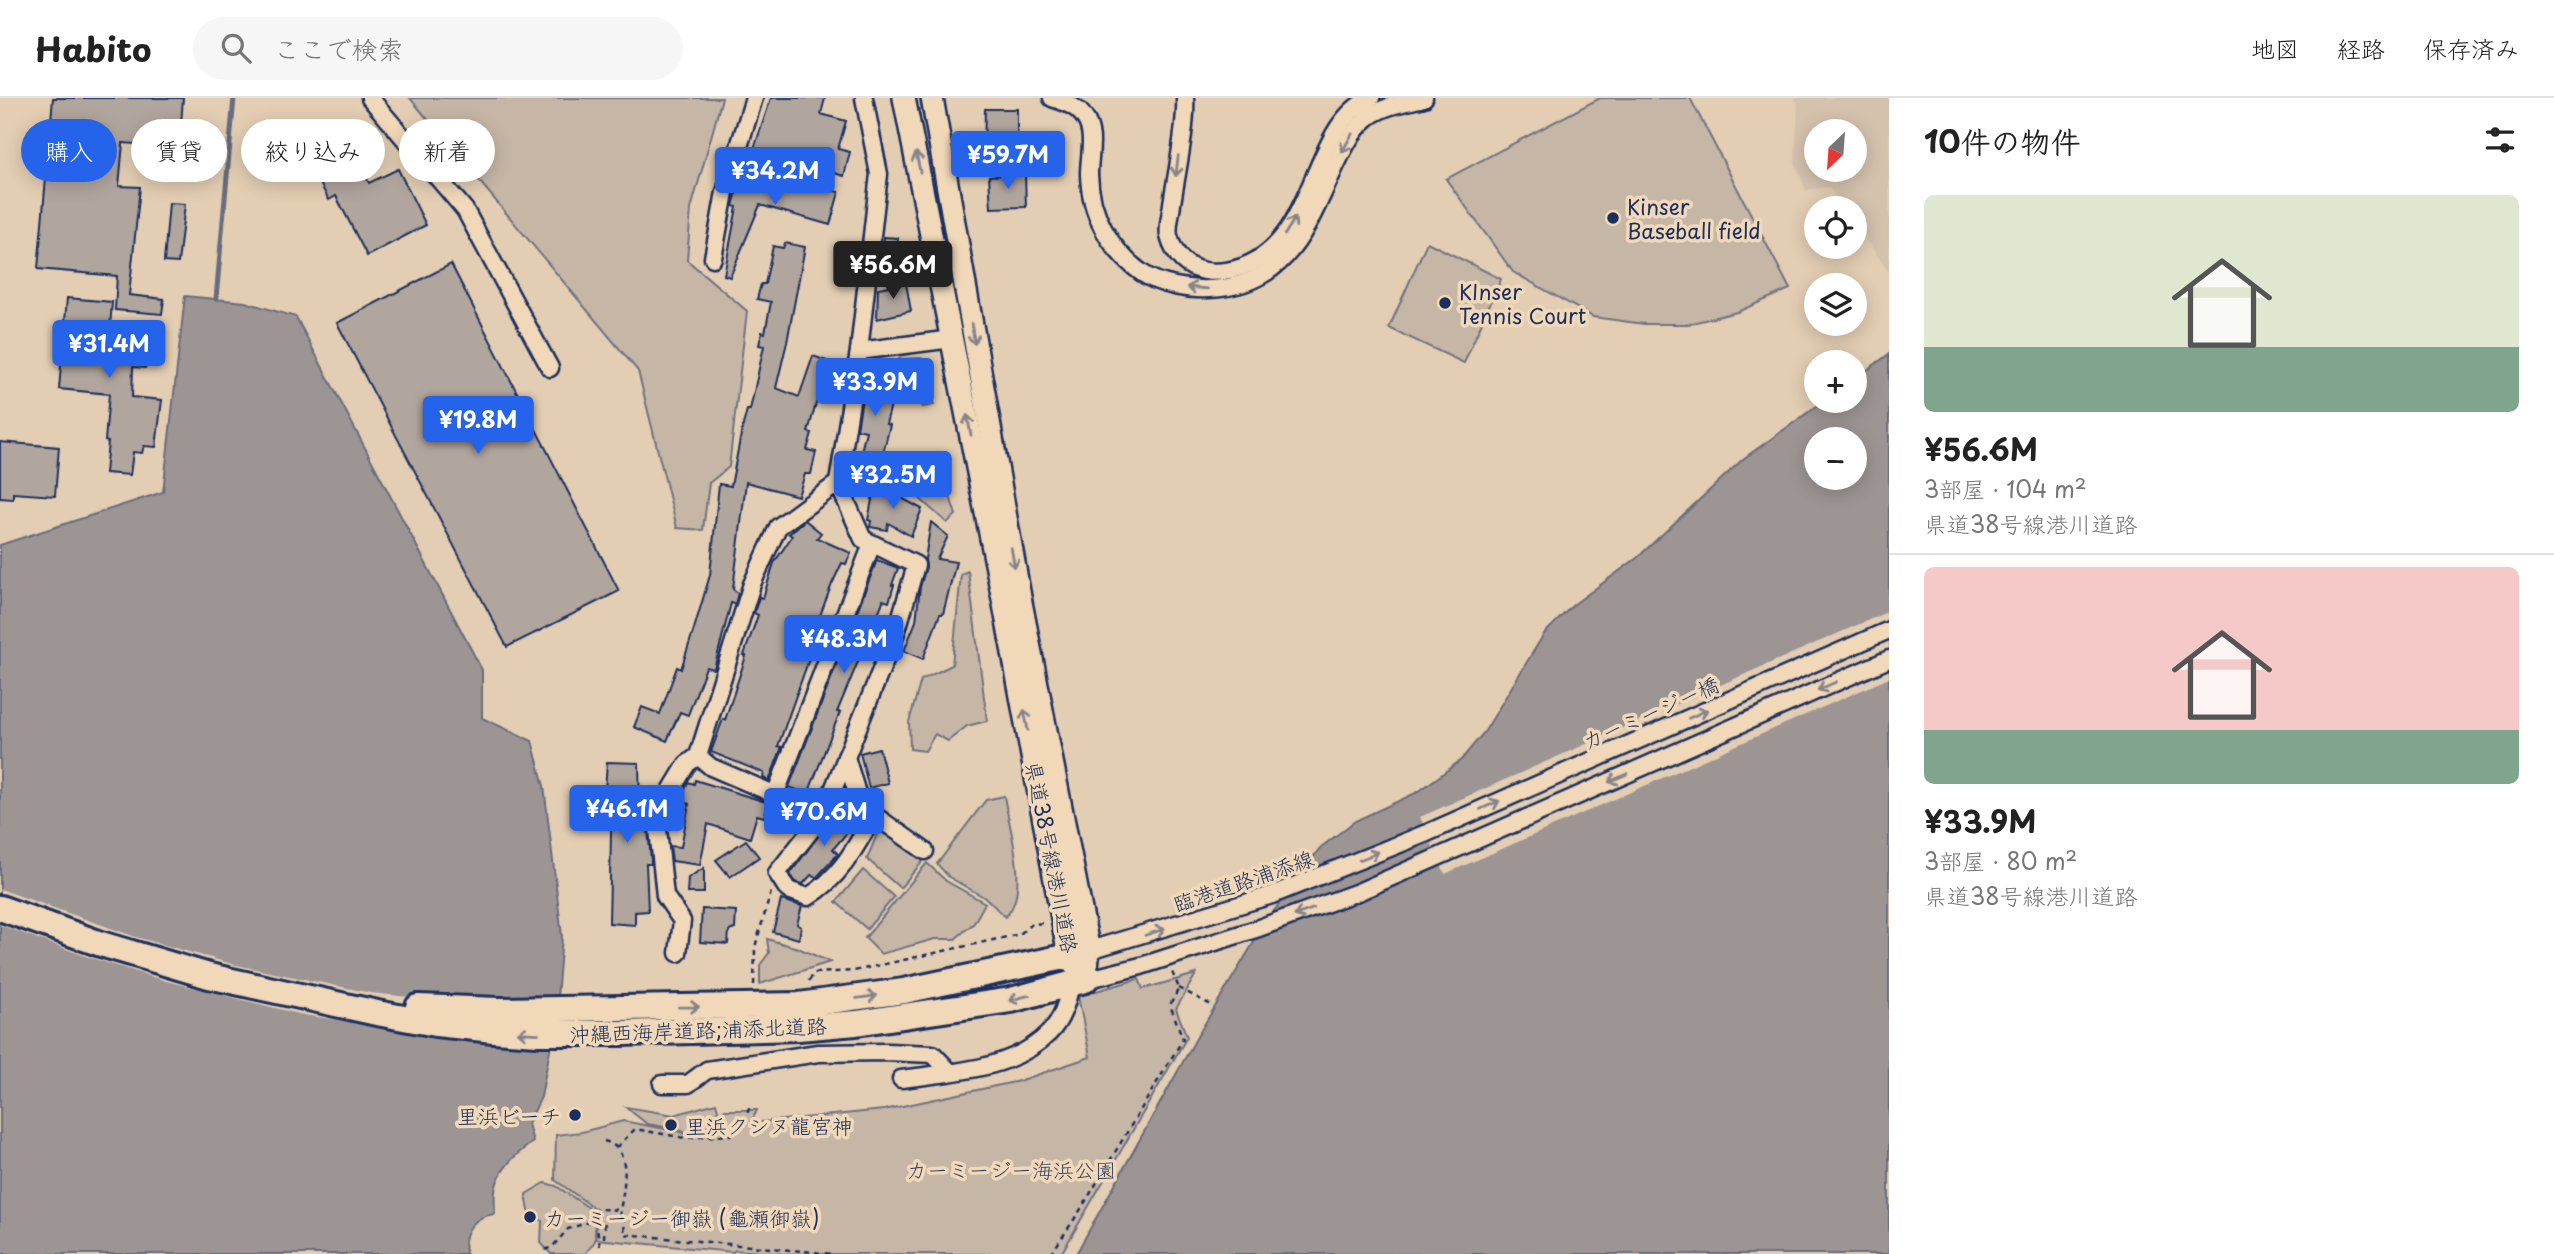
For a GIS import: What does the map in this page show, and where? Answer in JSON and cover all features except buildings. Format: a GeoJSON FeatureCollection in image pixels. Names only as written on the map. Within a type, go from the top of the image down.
{"type":"FeatureCollection","features":[{"type":"Feature","properties":{"kind":"highway","name":"沖縄西海岸道路;浦添北道路"},"geometry":{"type":"LineString","coordinates":[[0,908],[154,961],[209,976],[436,1024],[538,1033],[798,1028],[856,1023],[999,1002],[1078,982]]}},
{"type":"Feature","properties":{"kind":"highway","name":"沖縄西海岸道路;浦添北道路"},"geometry":{"type":"LineString","coordinates":[[310,997],[473,1009],[799,1005],[904,991],[1079,954]]}},
{"type":"Feature","properties":{"kind":"main road","name":"県道38号線港川道路"},"geometry":{"type":"LineString","coordinates":[[904,98],[1079,954]]}},
{"type":"Feature","properties":{"kind":"main road","name":"県道38号線港川道路"},"geometry":{"type":"LineString","coordinates":[[932,98],[1018,584],[1079,954],[1078,982]]}},
{"type":"Feature","properties":{"kind":"street"},"geometry":{"type":"LineString","coordinates":[[370,98],[465,210],[550,369]]}},
{"type":"Feature","properties":{"kind":"street"},"geometry":{"type":"LineString","coordinates":[[713,258],[725,192],[754,98]]}},
{"type":"Feature","properties":{"kind":"street"},"geometry":{"type":"LineString","coordinates":[[864,98],[879,174],[859,351],[838,483],[863,539],[916,565],[897,630],[823,815],[777,873],[788,890],[808,897],[825,887],[848,861],[874,815]]}},
{"type":"Feature","properties":{"kind":"street"},"geometry":{"type":"LineString","coordinates":[[1052,98],[1074,107],[1085,117],[1091,148],[1089,174],[1093,199],[1109,239],[1121,256],[1145,275],[1164,282],[1198,289],[1218,289],[1242,283],[1269,271],[1283,260],[1301,238],[1351,134],[1372,114],[1424,98]]}},
{"type":"Feature","properties":{"kind":"street"},"geometry":{"type":"LineString","coordinates":[[1185,98],[1168,234],[1182,261],[1194,269],[1219,272],[1249,264],[1278,244],[1293,222],[1339,127],[1357,105],[1371,98]]}},
{"type":"Feature","properties":{"kind":"street"},"geometry":{"type":"LineString","coordinates":[[859,351],[952,339]]}},
{"type":"Feature","properties":{"kind":"street"},"geometry":{"type":"LineString","coordinates":[[678,953],[682,920],[665,896],[658,829],[667,797],[687,764],[698,756],[752,584],[778,527],[838,483]]}},
{"type":"Feature","properties":{"kind":"street"},"geometry":{"type":"LineString","coordinates":[[775,794],[872,544]]}},
{"type":"Feature","properties":{"kind":"street","name":"カーミージー橋"},"geometry":{"type":"LineString","coordinates":[[1427,833],[1889,629]]}},
{"type":"Feature","properties":{"kind":"street"},"geometry":{"type":"LineString","coordinates":[[901,1079],[1006,1060],[1049,1033],[1078,982],[1141,967],[1358,892],[1889,659]]}},
{"type":"Feature","properties":{"kind":"street"},"geometry":{"type":"LineString","coordinates":[[698,756],[711,767],[823,815]]}},
{"type":"Feature","properties":{"kind":"street"},"geometry":{"type":"LineString","coordinates":[[846,757],[859,800],[874,815],[925,851]]}},
{"type":"Feature","properties":{"kind":"street","name":"臨港道路浦添線"},"geometry":{"type":"LineString","coordinates":[[1079,954],[1272,895],[1427,833]]}},
{"type":"Feature","properties":{"kind":"street"},"geometry":{"type":"LineString","coordinates":[[662,1084],[688,1084],[707,1070],[818,1053],[933,1054],[950,1072]]}},
{"type":"Feature","properties":{"kind":"path"},"geometry":{"type":"LineString","coordinates":[[754,992],[755,947],[777,873]]}},
{"type":"Feature","properties":{"kind":"path"},"geometry":{"type":"LineString","coordinates":[[803,989],[814,973],[854,971],[1020,934],[1030,926],[1053,921]]}},
{"type":"Feature","properties":{"kind":"path"},"geometry":{"type":"LineString","coordinates":[[1172,972],[1179,988],[1211,1005]]}},
{"type":"Feature","properties":{"kind":"path"},"geometry":{"type":"LineString","coordinates":[[1051,1254],[1183,1039],[1170,1005],[1179,988]]}},
{"type":"Feature","properties":{"kind":"path"},"geometry":{"type":"LineString","coordinates":[[617,1147],[635,1129],[685,1138],[730,1135],[744,1121],[751,1104]]}},
{"type":"Feature","properties":{"kind":"path"},"geometry":{"type":"LineString","coordinates":[[604,1141],[617,1147],[622,1153],[624,1177],[619,1217]]}},
{"type":"Feature","properties":{"kind":"path"},"geometry":{"type":"LineString","coordinates":[[600,1246],[599,1209],[620,1210]]}},
{"type":"Feature","properties":{"kind":"path"},"geometry":{"type":"LineString","coordinates":[[604,1238],[605,1216],[625,1218],[624,1234],[833,1254]]}},
{"type":"Feature","properties":{"kind":"path"},"geometry":{"type":"LineString","coordinates":[[545,1250],[554,1246],[568,1229],[598,1219]]}},
{"type":"Feature","properties":{"kind":"shaded area"},"geometry":{"type":"Polygon","coordinates":[[[1794,98],[1889,98],[1889,272],[1867,242],[1867,196],[1835,196],[1829,187],[1806,190],[1795,162],[1798,103],[1794,98]]]}},
{"type":"Feature","properties":{"kind":"shaded area"},"geometry":{"type":"Polygon","coordinates":[[[185,296],[245,302],[296,317],[482,670],[482,718],[532,741],[544,786],[562,936],[555,1023],[541,1097],[528,1124],[533,1142],[504,1169],[495,1191],[495,1214],[481,1218],[471,1226],[465,1239],[466,1254],[0,1254],[0,545],[163,492],[185,296]]]}},
{"type":"Feature","properties":{"kind":"shaded area"},"geometry":{"type":"Polygon","coordinates":[[[1889,354],[1889,1254],[1076,1254],[1198,1035],[1268,919],[1320,848],[1355,821],[1418,792],[1461,760],[1485,731],[1544,634],[1573,605],[1637,558],[1743,459],[1807,413],[1867,413],[1867,370],[1889,354]]]}},
{"type":"Feature","properties":{"kind":"green space"},"geometry":{"type":"Polygon","coordinates":[[[410,98],[722,98],[691,209],[687,260],[747,311],[729,467],[709,483],[703,530],[677,528],[638,371],[480,182],[495,182],[495,119],[428,119],[410,98]]]}},
{"type":"Feature","properties":{"kind":"green space","name":"Kinser Baseball field"},"geometry":{"type":"Polygon","coordinates":[[[1600,98],[1690,98],[1790,289],[1737,312],[1688,324],[1644,324],[1593,317],[1513,272],[1446,179],[1600,98]]]}},
{"type":"Feature","properties":{"kind":"green space","name":"KInser Tennis Court"},"geometry":{"type":"Polygon","coordinates":[[[1427,242],[1501,279],[1464,363],[1389,328],[1427,242]]]}},
{"type":"Feature","properties":{"kind":"green space"},"geometry":{"type":"Polygon","coordinates":[[[921,358],[934,405],[923,407],[912,398],[911,379],[899,375],[899,359],[921,358]]]}},
{"type":"Feature","properties":{"kind":"green space"},"geometry":{"type":"Polygon","coordinates":[[[917,470],[943,475],[956,515],[947,523],[907,487],[917,470]]]}},
{"type":"Feature","properties":{"kind":"green space"},"geometry":{"type":"Polygon","coordinates":[[[968,571],[987,721],[967,726],[948,741],[935,734],[925,751],[910,749],[909,722],[921,680],[952,665],[961,574],[968,571]]]}},
{"type":"Feature","properties":{"kind":"green space"},"geometry":{"type":"Polygon","coordinates":[[[1004,796],[1017,877],[1017,893],[1013,906],[1005,917],[987,899],[949,877],[937,864],[986,800],[1004,796]]]}},
{"type":"Feature","properties":{"kind":"green space"},"geometry":{"type":"Polygon","coordinates":[[[880,827],[924,860],[900,888],[867,859],[880,827]]]}},
{"type":"Feature","properties":{"kind":"green space"},"geometry":{"type":"Polygon","coordinates":[[[927,863],[946,881],[985,903],[974,923],[955,939],[935,939],[881,954],[865,938],[927,863]]]}},
{"type":"Feature","properties":{"kind":"green space"},"geometry":{"type":"Polygon","coordinates":[[[863,870],[894,897],[867,929],[836,902],[863,870]]]}},
{"type":"Feature","properties":{"kind":"green space"},"geometry":{"type":"Polygon","coordinates":[[[767,939],[798,948],[830,962],[760,984],[760,965],[769,953],[767,939]]]}},
{"type":"Feature","properties":{"kind":"green space","name":"カーミージー海浜公園"},"geometry":{"type":"Polygon","coordinates":[[[1196,974],[1176,1009],[1187,1037],[1061,1254],[783,1254],[596,1239],[597,1210],[555,1180],[556,1135],[582,1132],[623,1121],[688,1135],[709,1131],[722,1110],[757,1110],[751,1123],[884,1110],[1019,1081],[1090,1057],[1078,996],[1139,979],[1143,989],[1196,974]]]}},
{"type":"Feature","properties":{"kind":"green space"},"geometry":{"type":"Polygon","coordinates":[[[716,1103],[718,1110],[707,1129],[689,1134],[682,1130],[647,1124],[626,1107],[674,1115],[716,1103]]]}},
{"type":"Feature","properties":{"kind":"green space"},"geometry":{"type":"Polygon","coordinates":[[[545,1183],[556,1186],[595,1212],[595,1241],[585,1254],[551,1254],[541,1243],[542,1221],[529,1211],[526,1194],[545,1183]]]}},
{"type":"Feature","properties":{"kind":"pier"},"geometry":{"type":"Polygon","coordinates":[[[1889,611],[1889,678],[1445,874],[1420,817],[1889,611]]]}},
{"type":"Feature","properties":{"kind":"pier"},"geometry":{"type":"Polygon","coordinates":[[[0,889],[136,937],[232,964],[371,993],[447,1001],[464,1038],[303,1015],[166,981],[85,956],[0,925],[0,889]]]}},
{"type":"Feature","properties":{"kind":"waterway"},"geometry":{"type":"LineString","coordinates":[[216,299],[234,98]]}},
{"type":"Feature","properties":{"kind":"place","name":"Kinser Baseball field"},"geometry":{"type":"Point","coordinates":[1613,218]}},
{"type":"Feature","properties":{"kind":"place","name":"KInser Tennis Court"},"geometry":{"type":"Point","coordinates":[1445,303]}},
{"type":"Feature","properties":{"kind":"place","name":"里浜ビーチ"},"geometry":{"type":"Point","coordinates":[575,1115]}},
{"type":"Feature","properties":{"kind":"place","name":"里浜クシヌ龍宮神"},"geometry":{"type":"Point","coordinates":[671,1125]}},
{"type":"Feature","properties":{"kind":"place","name":"カーミージー御嶽 (龜瀬御嶽)"},"geometry":{"type":"Point","coordinates":[530,1217]}}]}
